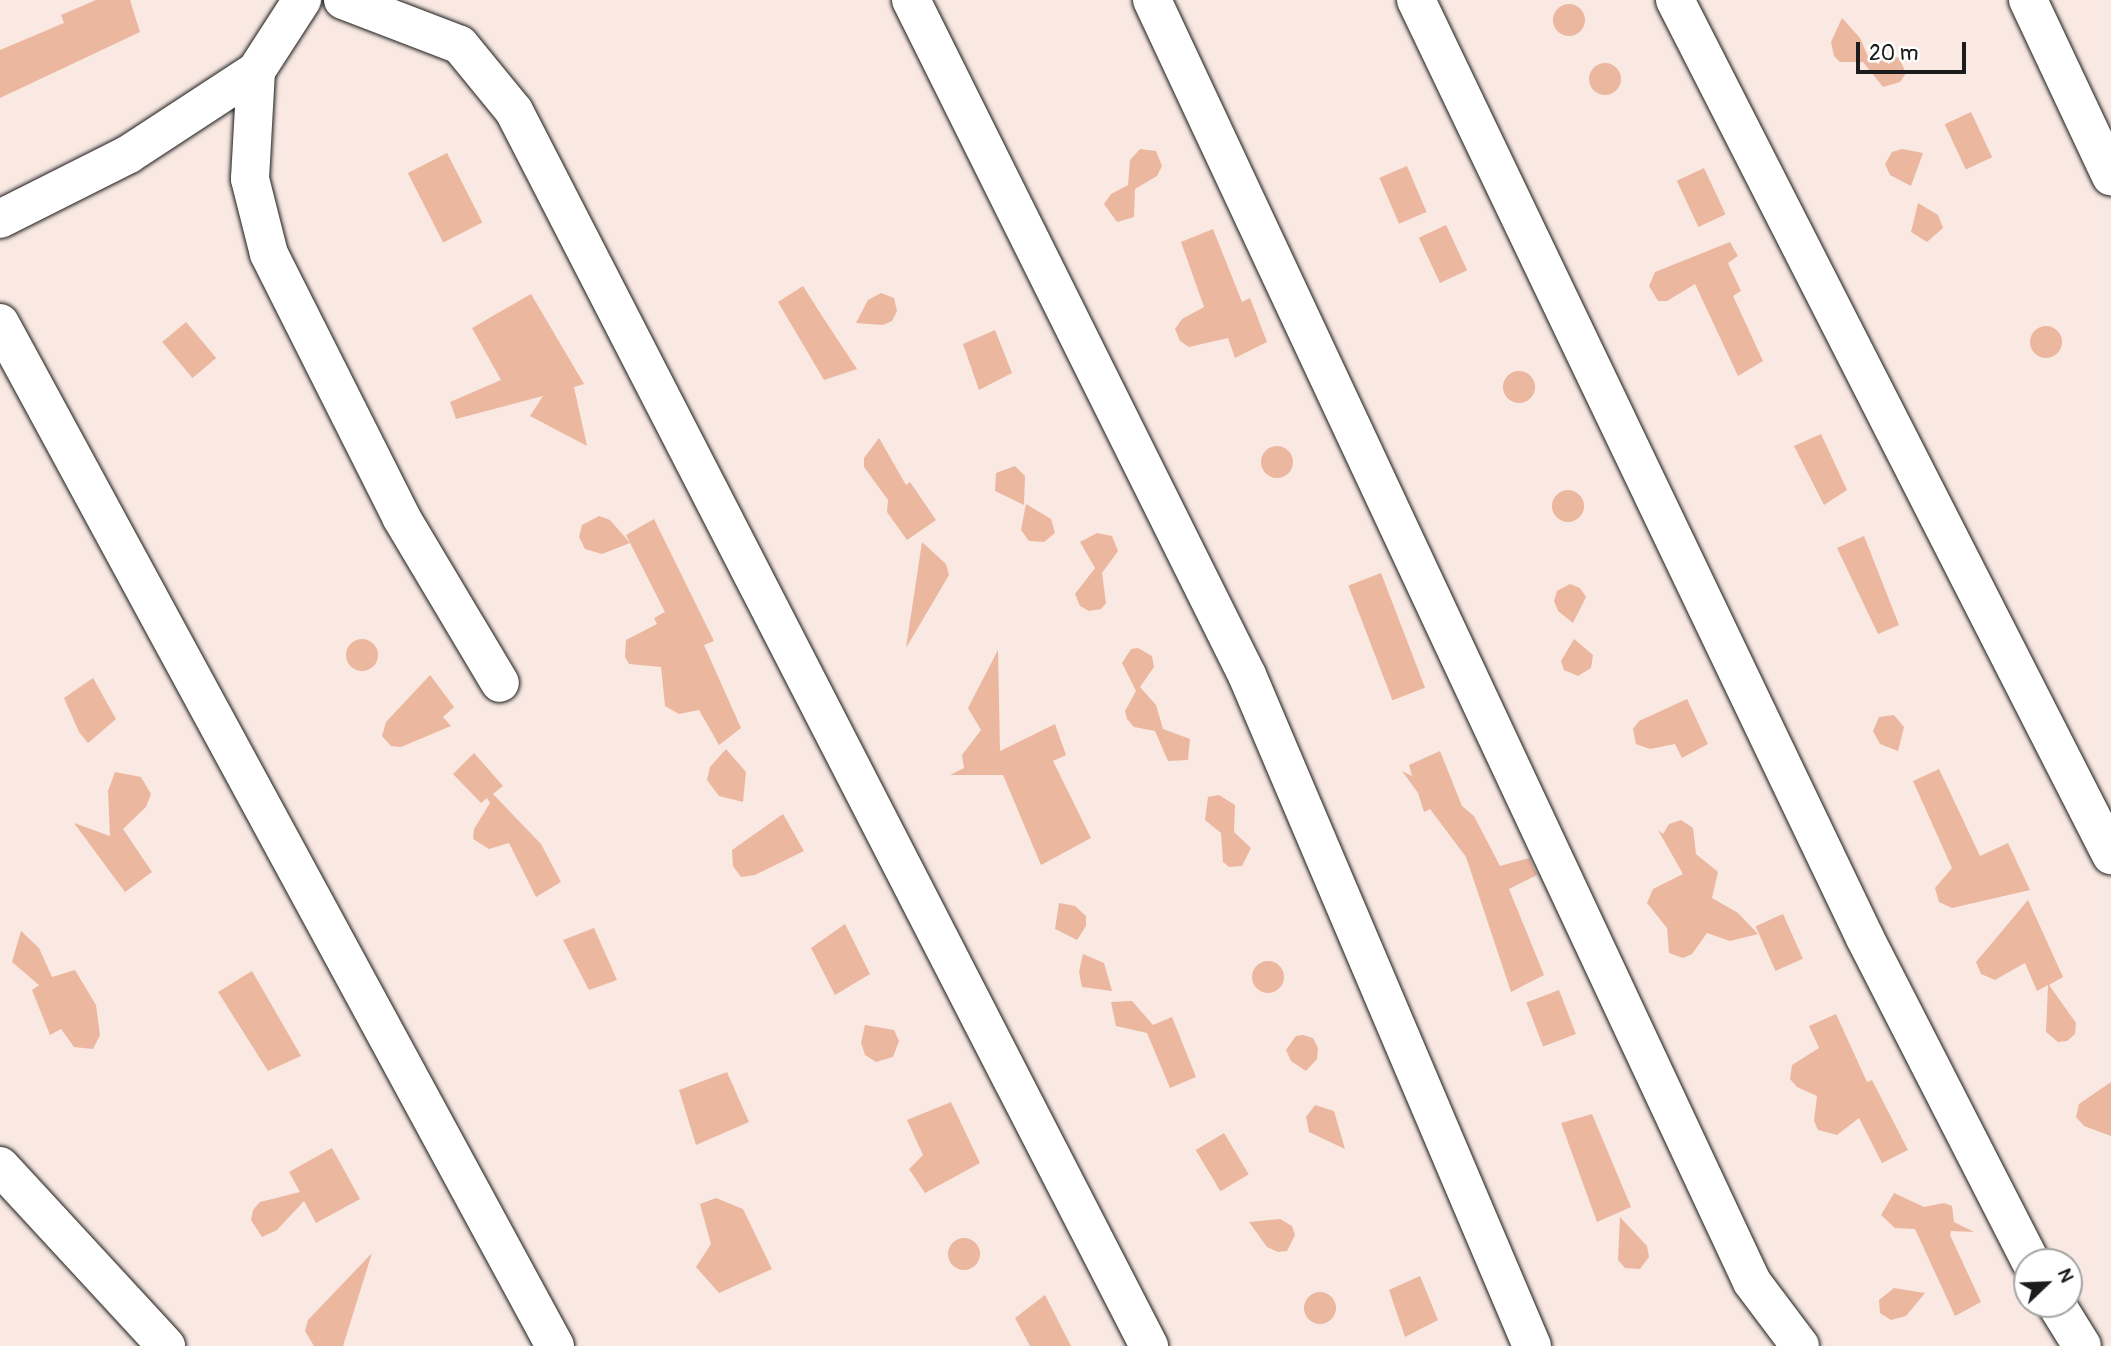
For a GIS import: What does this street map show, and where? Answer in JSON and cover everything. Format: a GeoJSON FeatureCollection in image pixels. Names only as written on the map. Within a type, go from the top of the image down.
{"type":"FeatureCollection","features":[{"type":"Feature","properties":{"kind":"street"},"geometry":{"type":"LineString","coordinates":[[0,219],[129,154],[256,71],[302,0]]}},
{"type":"Feature","properties":{"kind":"street"},"geometry":{"type":"LineString","coordinates":[[342,0],[460,45],[514,110],[1149,1346]]}},
{"type":"Feature","properties":{"kind":"street"},"geometry":{"type":"LineString","coordinates":[[911,0],[1247,675],[1532,1346]]}},
{"type":"Feature","properties":{"kind":"street"},"geometry":{"type":"LineString","coordinates":[[1152,0],[1752,1282],[1800,1346]]}},
{"type":"Feature","properties":{"kind":"street"},"geometry":{"type":"LineString","coordinates":[[1416,0],[1865,938],[2024,1248]]}},
{"type":"Feature","properties":{"kind":"street"},"geometry":{"type":"LineString","coordinates":[[1675,0],[2111,855]]}},
{"type":"Feature","properties":{"kind":"street"},"geometry":{"type":"LineString","coordinates":[[2028,0],[2111,176]]}},
{"type":"Feature","properties":{"kind":"street"},"geometry":{"type":"LineString","coordinates":[[256,71],[250,178],[269,254],[401,517],[500,684]]}},
{"type":"Feature","properties":{"kind":"street"},"geometry":{"type":"LineString","coordinates":[[0,323],[555,1346]]}},
{"type":"Feature","properties":{"kind":"street"},"geometry":{"type":"LineString","coordinates":[[0,1166],[166,1346]]}},
{"type":"Feature","properties":{"kind":"street"},"geometry":{"type":"LineString","coordinates":[[2065,1318],[2082,1346]]}},
{"type":"Feature","properties":{"kind":"building"},"geometry":{"type":"Polygon","coordinates":[[[96,0],[130,0],[140,32],[0,98],[0,50],[64,23],[61,15],[96,0]]]}},
{"type":"Feature","properties":{"kind":"building"},"geometry":{"type":"Polygon","coordinates":[[[1569,4],[1580,9],[1585,20],[1580,31],[1569,36],[1558,31],[1553,20],[1558,9],[1569,4]]]}},
{"type":"Feature","properties":{"kind":"building"},"geometry":{"type":"Polygon","coordinates":[[[1842,18],[1860,38],[1869,59],[1889,55],[1899,58],[1906,73],[1900,82],[1883,87],[1863,62],[1840,62],[1834,56],[1831,42],[1842,18]]]}},
{"type":"Feature","properties":{"kind":"building"},"geometry":{"type":"Polygon","coordinates":[[[1605,63],[1616,68],[1621,79],[1616,90],[1605,95],[1594,90],[1589,79],[1594,68],[1605,63]]]}},
{"type":"Feature","properties":{"kind":"building"},"geometry":{"type":"Polygon","coordinates":[[[1971,112],[1992,157],[1966,170],[1945,124],[1971,112]]]}},
{"type":"Feature","properties":{"kind":"building"},"geometry":{"type":"Polygon","coordinates":[[[1140,149],[1156,151],[1162,166],[1157,176],[1135,189],[1134,217],[1117,222],[1104,204],[1111,194],[1128,185],[1130,160],[1140,149]]]}},
{"type":"Feature","properties":{"kind":"building"},"geometry":{"type":"Polygon","coordinates":[[[1902,149],[1923,153],[1911,186],[1890,175],[1885,164],[1892,152],[1902,149]]]}},
{"type":"Feature","properties":{"kind":"building"},"geometry":{"type":"Polygon","coordinates":[[[447,153],[482,222],[443,242],[408,173],[447,153]]]}},
{"type":"Feature","properties":{"kind":"building"},"geometry":{"type":"Polygon","coordinates":[[[1407,166],[1427,212],[1399,224],[1379,178],[1407,166]]]}},
{"type":"Feature","properties":{"kind":"building"},"geometry":{"type":"Polygon","coordinates":[[[1704,168],[1726,214],[1698,227],[1677,181],[1704,168]]]}},
{"type":"Feature","properties":{"kind":"building"},"geometry":{"type":"Polygon","coordinates":[[[1918,203],[1938,215],[1943,228],[1927,242],[1911,232],[1918,203]]]}},
{"type":"Feature","properties":{"kind":"building"},"geometry":{"type":"Polygon","coordinates":[[[1446,225],[1467,270],[1440,283],[1419,238],[1446,225]]]}},
{"type":"Feature","properties":{"kind":"building"},"geometry":{"type":"Polygon","coordinates":[[[1213,229],[1242,302],[1250,298],[1267,342],[1235,358],[1228,338],[1189,347],[1180,341],[1175,329],[1182,319],[1204,307],[1181,242],[1213,229]]]}},
{"type":"Feature","properties":{"kind":"building"},"geometry":{"type":"Polygon","coordinates":[[[1730,242],[1738,256],[1728,263],[1741,291],[1733,296],[1763,361],[1738,376],[1695,284],[1667,301],[1658,301],[1649,286],[1655,272],[1730,242]]]}},
{"type":"Feature","properties":{"kind":"building"},"geometry":{"type":"Polygon","coordinates":[[[803,286],[857,369],[824,380],[778,302],[803,286]]]}},
{"type":"Feature","properties":{"kind":"building"},"geometry":{"type":"Polygon","coordinates":[[[881,293],[894,298],[897,311],[892,321],[883,325],[856,323],[868,300],[881,293]]]}},
{"type":"Feature","properties":{"kind":"building"},"geometry":{"type":"Polygon","coordinates":[[[531,294],[584,384],[574,387],[587,446],[530,416],[543,396],[456,419],[450,402],[501,380],[472,328],[531,294]]]}},
{"type":"Feature","properties":{"kind":"building"},"geometry":{"type":"Polygon","coordinates":[[[186,322],[216,358],[192,378],[162,342],[186,322]]]}},
{"type":"Feature","properties":{"kind":"building"},"geometry":{"type":"Polygon","coordinates":[[[2046,326],[2057,331],[2062,342],[2057,353],[2046,358],[2035,353],[2030,342],[2035,331],[2046,326]]]}},
{"type":"Feature","properties":{"kind":"building"},"geometry":{"type":"Polygon","coordinates":[[[995,330],[1012,373],[979,390],[963,344],[995,330]]]}},
{"type":"Feature","properties":{"kind":"building"},"geometry":{"type":"Polygon","coordinates":[[[1519,371],[1530,376],[1535,387],[1530,398],[1519,403],[1508,398],[1503,387],[1508,376],[1519,371]]]}},
{"type":"Feature","properties":{"kind":"building"},"geometry":{"type":"Polygon","coordinates":[[[1821,434],[1847,490],[1824,505],[1794,446],[1821,434]]]}},
{"type":"Feature","properties":{"kind":"building"},"geometry":{"type":"Polygon","coordinates":[[[879,438],[906,485],[910,482],[936,520],[907,540],[887,512],[888,500],[864,467],[864,458],[879,438]]]}},
{"type":"Feature","properties":{"kind":"building"},"geometry":{"type":"Polygon","coordinates":[[[1277,446],[1288,451],[1293,462],[1288,473],[1277,478],[1266,473],[1261,462],[1266,451],[1277,446]]]}},
{"type":"Feature","properties":{"kind":"building"},"geometry":{"type":"Polygon","coordinates":[[[1015,466],[1025,476],[1024,505],[995,491],[996,473],[1015,466]]]}},
{"type":"Feature","properties":{"kind":"building"},"geometry":{"type":"Polygon","coordinates":[[[1568,490],[1579,495],[1584,506],[1579,517],[1568,522],[1557,517],[1552,506],[1557,495],[1568,490]]]}},
{"type":"Feature","properties":{"kind":"building"},"geometry":{"type":"Polygon","coordinates":[[[1026,504],[1051,519],[1055,533],[1044,542],[1029,541],[1021,530],[1026,504]]]}},
{"type":"Feature","properties":{"kind":"building"},"geometry":{"type":"Polygon","coordinates":[[[599,516],[610,520],[630,543],[602,554],[585,549],[579,537],[582,525],[599,516]]]}},
{"type":"Feature","properties":{"kind":"building"},"geometry":{"type":"Polygon","coordinates":[[[654,519],[714,641],[704,645],[741,728],[719,745],[699,710],[679,714],[665,706],[661,667],[629,664],[625,657],[626,640],[657,624],[654,618],[665,612],[626,535],[654,519]]]}},
{"type":"Feature","properties":{"kind":"building"},"geometry":{"type":"Polygon","coordinates":[[[1097,533],[1112,536],[1118,551],[1102,573],[1106,603],[1101,609],[1089,611],[1080,606],[1075,594],[1095,568],[1080,542],[1097,533]]]}},
{"type":"Feature","properties":{"kind":"building"},"geometry":{"type":"Polygon","coordinates":[[[1864,536],[1899,625],[1878,634],[1837,548],[1864,536]]]}},
{"type":"Feature","properties":{"kind":"building"},"geometry":{"type":"Polygon","coordinates":[[[922,542],[946,564],[949,575],[906,648],[922,542]]]}},
{"type":"Feature","properties":{"kind":"building"},"geometry":{"type":"Polygon","coordinates":[[[1381,573],[1425,688],[1392,700],[1348,586],[1381,573]]]}},
{"type":"Feature","properties":{"kind":"building"},"geometry":{"type":"Polygon","coordinates":[[[1570,584],[1580,588],[1586,597],[1573,623],[1558,611],[1554,601],[1557,591],[1570,584]]]}},
{"type":"Feature","properties":{"kind":"building"},"geometry":{"type":"Polygon","coordinates":[[[362,639],[373,644],[378,655],[373,666],[362,671],[351,666],[346,655],[351,644],[362,639]]]}},
{"type":"Feature","properties":{"kind":"building"},"geometry":{"type":"Polygon","coordinates":[[[1574,639],[1593,655],[1591,668],[1578,676],[1564,670],[1561,661],[1574,639]]]}},
{"type":"Feature","properties":{"kind":"building"},"geometry":{"type":"Polygon","coordinates":[[[1138,648],[1152,656],[1154,667],[1140,687],[1156,705],[1163,729],[1190,739],[1188,760],[1168,761],[1155,731],[1134,727],[1127,719],[1125,711],[1136,691],[1122,663],[1131,649],[1138,648]]]}},
{"type":"Feature","properties":{"kind":"building"},"geometry":{"type":"Polygon","coordinates":[[[998,650],[1000,751],[1055,724],[1066,755],[1053,761],[1091,838],[1041,865],[1003,775],[950,775],[964,768],[962,755],[981,730],[968,708],[998,650]]]}},
{"type":"Feature","properties":{"kind":"building"},"geometry":{"type":"Polygon","coordinates":[[[430,675],[454,707],[443,717],[451,726],[401,747],[391,746],[382,736],[386,722],[430,675]]]}},
{"type":"Feature","properties":{"kind":"building"},"geometry":{"type":"Polygon","coordinates":[[[93,678],[116,719],[88,743],[79,732],[64,698],[93,678]]]}},
{"type":"Feature","properties":{"kind":"building"},"geometry":{"type":"Polygon","coordinates":[[[1687,699],[1708,744],[1682,758],[1675,744],[1650,749],[1636,744],[1633,729],[1639,721],[1687,699]]]}},
{"type":"Feature","properties":{"kind":"building"},"geometry":{"type":"Polygon","coordinates":[[[1894,715],[1904,727],[1898,751],[1880,744],[1873,731],[1879,717],[1894,715]]]}},
{"type":"Feature","properties":{"kind":"building"},"geometry":{"type":"Polygon","coordinates":[[[726,749],[746,772],[743,802],[719,796],[707,780],[710,767],[726,749]]]}},
{"type":"Feature","properties":{"kind":"building"},"geometry":{"type":"Polygon","coordinates":[[[1440,751],[1462,806],[1474,816],[1500,866],[1529,858],[1537,875],[1509,889],[1544,975],[1511,992],[1466,857],[1430,809],[1424,812],[1418,793],[1402,771],[1412,776],[1409,765],[1440,751]]]}},
{"type":"Feature","properties":{"kind":"building"},"geometry":{"type":"Polygon","coordinates":[[[474,753],[503,786],[493,794],[541,844],[561,882],[536,897],[509,843],[489,849],[473,839],[474,829],[490,803],[487,798],[481,803],[453,774],[474,753]]]}},
{"type":"Feature","properties":{"kind":"building"},"geometry":{"type":"Polygon","coordinates":[[[1939,769],[1980,856],[2008,843],[2030,890],[1952,908],[1939,902],[1935,888],[1952,868],[1913,781],[1939,769]]]}},
{"type":"Feature","properties":{"kind":"building"},"geometry":{"type":"Polygon","coordinates":[[[115,772],[141,777],[151,794],[146,807],[123,829],[152,872],[125,892],[74,823],[110,836],[108,791],[115,772]]]}},
{"type":"Feature","properties":{"kind":"building"},"geometry":{"type":"Polygon","coordinates":[[[1219,795],[1235,805],[1234,832],[1251,848],[1242,866],[1229,867],[1223,862],[1221,833],[1205,820],[1208,797],[1219,795]]]}},
{"type":"Feature","properties":{"kind":"building"},"geometry":{"type":"Polygon","coordinates":[[[783,814],[804,851],[755,875],[741,877],[733,866],[732,850],[783,814]]]}},
{"type":"Feature","properties":{"kind":"building"},"geometry":{"type":"Polygon","coordinates":[[[1681,820],[1693,828],[1696,854],[1718,872],[1712,898],[1738,913],[1758,934],[1730,941],[1707,933],[1692,954],[1683,958],[1669,953],[1667,928],[1647,903],[1653,889],[1683,874],[1658,830],[1663,834],[1669,824],[1681,820]]]}},
{"type":"Feature","properties":{"kind":"building"},"geometry":{"type":"Polygon","coordinates":[[[2028,900],[2063,977],[2049,985],[2076,1023],[2075,1034],[2067,1041],[2058,1042],[2046,1032],[2048,985],[2037,991],[2025,963],[1995,980],[1981,974],[1976,962],[2028,900]]]}},
{"type":"Feature","properties":{"kind":"building"},"geometry":{"type":"Polygon","coordinates":[[[1059,903],[1075,906],[1086,916],[1086,926],[1077,940],[1055,929],[1059,903]]]}},
{"type":"Feature","properties":{"kind":"building"},"geometry":{"type":"Polygon","coordinates":[[[1783,914],[1803,959],[1776,971],[1756,926],[1783,914]]]}},
{"type":"Feature","properties":{"kind":"building"},"geometry":{"type":"Polygon","coordinates":[[[845,924],[870,974],[835,995],[811,948],[845,924]]]}},
{"type":"Feature","properties":{"kind":"building"},"geometry":{"type":"Polygon","coordinates":[[[594,928],[617,980],[589,990],[563,940],[594,928]]]}},
{"type":"Feature","properties":{"kind":"building"},"geometry":{"type":"Polygon","coordinates":[[[21,931],[39,948],[52,977],[75,970],[96,1005],[100,1035],[93,1049],[74,1047],[61,1029],[50,1035],[32,990],[39,985],[12,962],[21,931]]]}},
{"type":"Feature","properties":{"kind":"building"},"geometry":{"type":"Polygon","coordinates":[[[1083,954],[1104,963],[1112,991],[1082,987],[1079,972],[1083,954]]]}},
{"type":"Feature","properties":{"kind":"building"},"geometry":{"type":"Polygon","coordinates":[[[1268,961],[1279,966],[1284,977],[1279,988],[1268,993],[1257,988],[1252,977],[1257,966],[1268,961]]]}},
{"type":"Feature","properties":{"kind":"building"},"geometry":{"type":"Polygon","coordinates":[[[252,971],[301,1056],[268,1071],[218,992],[252,971]]]}},
{"type":"Feature","properties":{"kind":"building"},"geometry":{"type":"Polygon","coordinates":[[[1559,990],[1576,1034],[1543,1046],[1526,1003],[1559,990]]]}},
{"type":"Feature","properties":{"kind":"building"},"geometry":{"type":"Polygon","coordinates":[[[1132,1001],[1153,1025],[1172,1017],[1196,1077],[1170,1088],[1147,1033],[1116,1026],[1111,1002],[1132,1001]]]}},
{"type":"Feature","properties":{"kind":"building"},"geometry":{"type":"Polygon","coordinates":[[[1836,1014],[1867,1082],[1872,1080],[1908,1150],[1882,1163],[1859,1118],[1837,1135],[1818,1130],[1814,1121],[1817,1096],[1797,1087],[1790,1079],[1792,1065],[1819,1048],[1809,1026],[1836,1014]]]}},
{"type":"Feature","properties":{"kind":"building"},"geometry":{"type":"Polygon","coordinates":[[[865,1025],[894,1030],[899,1041],[893,1057],[876,1062],[865,1055],[861,1043],[865,1025]]]}},
{"type":"Feature","properties":{"kind":"building"},"geometry":{"type":"Polygon","coordinates":[[[1296,1036],[1313,1038],[1318,1048],[1317,1059],[1306,1071],[1291,1061],[1286,1050],[1296,1036]]]}},
{"type":"Feature","properties":{"kind":"building"},"geometry":{"type":"Polygon","coordinates":[[[727,1072],[749,1122],[696,1145],[679,1090],[727,1072]]]}},
{"type":"Feature","properties":{"kind":"building"},"geometry":{"type":"Polygon","coordinates":[[[2111,1082],[2111,1136],[2084,1126],[2076,1117],[2079,1104],[2111,1082]]]}},
{"type":"Feature","properties":{"kind":"building"},"geometry":{"type":"Polygon","coordinates":[[[951,1102],[980,1163],[925,1193],[909,1169],[923,1155],[907,1120],[951,1102]]]}},
{"type":"Feature","properties":{"kind":"building"},"geometry":{"type":"Polygon","coordinates":[[[1315,1105],[1334,1111],[1345,1149],[1309,1132],[1306,1117],[1315,1105]]]}},
{"type":"Feature","properties":{"kind":"building"},"geometry":{"type":"Polygon","coordinates":[[[1592,1114],[1631,1207],[1597,1222],[1561,1123],[1592,1114]]]}},
{"type":"Feature","properties":{"kind":"building"},"geometry":{"type":"Polygon","coordinates":[[[1224,1133],[1249,1174],[1220,1191],[1196,1150],[1224,1133]]]}},
{"type":"Feature","properties":{"kind":"building"},"geometry":{"type":"Polygon","coordinates":[[[332,1148],[360,1199],[316,1223],[304,1201],[277,1230],[262,1237],[251,1220],[253,1210],[260,1202],[300,1192],[289,1172],[332,1148]]]}},
{"type":"Feature","properties":{"kind":"building"},"geometry":{"type":"Polygon","coordinates":[[[1894,1193],[1924,1207],[1944,1203],[1952,1206],[1954,1222],[1974,1232],[1951,1231],[1950,1235],[1981,1302],[1955,1316],[1915,1229],[1895,1228],[1881,1215],[1894,1193]]]}},
{"type":"Feature","properties":{"kind":"building"},"geometry":{"type":"Polygon","coordinates":[[[716,1198],[743,1209],[772,1269],[719,1293],[696,1267],[711,1244],[700,1204],[716,1198]]]}},
{"type":"Feature","properties":{"kind":"building"},"geometry":{"type":"Polygon","coordinates":[[[1620,1217],[1647,1246],[1649,1257],[1640,1269],[1625,1268],[1618,1260],[1620,1217]]]}},
{"type":"Feature","properties":{"kind":"building"},"geometry":{"type":"Polygon","coordinates":[[[1280,1219],[1292,1226],[1295,1235],[1287,1251],[1278,1252],[1267,1247],[1249,1222],[1280,1219]]]}},
{"type":"Feature","properties":{"kind":"building"},"geometry":{"type":"Polygon","coordinates":[[[964,1238],[976,1242],[980,1254],[976,1266],[964,1270],[952,1266],[948,1254],[952,1242],[964,1238]]]}},
{"type":"Feature","properties":{"kind":"building"},"geometry":{"type":"Polygon","coordinates":[[[372,1253],[343,1346],[314,1346],[305,1331],[308,1320],[372,1253]]]}},
{"type":"Feature","properties":{"kind":"building"},"geometry":{"type":"Polygon","coordinates":[[[1420,1276],[1438,1320],[1405,1337],[1389,1290],[1420,1276]]]}},
{"type":"Feature","properties":{"kind":"building"},"geometry":{"type":"Polygon","coordinates":[[[1894,1288],[1925,1293],[1906,1316],[1891,1320],[1880,1313],[1879,1300],[1894,1288]]]}},
{"type":"Feature","properties":{"kind":"building"},"geometry":{"type":"Polygon","coordinates":[[[1320,1292],[1331,1297],[1336,1308],[1331,1319],[1320,1324],[1309,1319],[1304,1308],[1309,1297],[1320,1292]]]}},
{"type":"Feature","properties":{"kind":"building"},"geometry":{"type":"Polygon","coordinates":[[[1045,1295],[1071,1346],[1030,1346],[1015,1318],[1045,1295]]]}}]}
